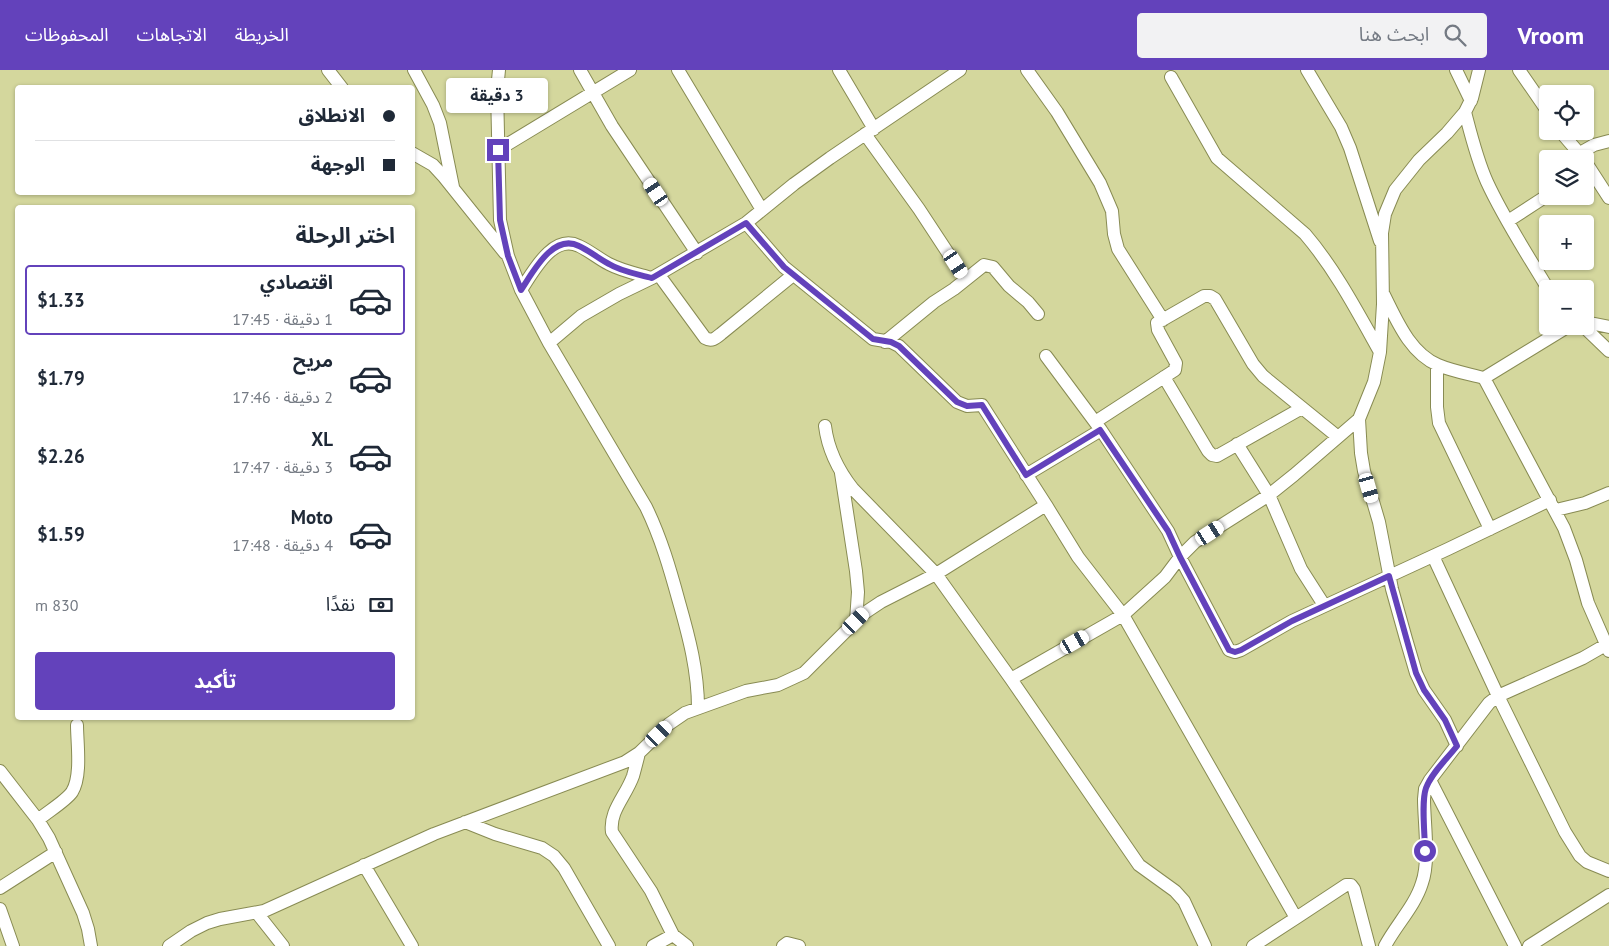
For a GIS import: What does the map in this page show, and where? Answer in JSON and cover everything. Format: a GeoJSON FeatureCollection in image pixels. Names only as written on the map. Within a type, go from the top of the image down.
{"type":"FeatureCollection","features":[{"type":"Feature","properties":{"kind":"street"},"geometry":{"type":"LineString","coordinates":[[328,70],[340,85]]}},
{"type":"Feature","properties":{"kind":"street"},"geometry":{"type":"LineString","coordinates":[[414,70],[433,105],[440,123],[454,188]]}},
{"type":"Feature","properties":{"kind":"street"},"geometry":{"type":"LineString","coordinates":[[499,70],[497,90],[500,220],[508,256],[521,290],[549,343],[646,507],[660,536],[687,631],[696,672],[698,708]]}},
{"type":"Feature","properties":{"kind":"street"},"geometry":{"type":"LineString","coordinates":[[580,70],[612,126],[697,253]]}},
{"type":"Feature","properties":{"kind":"street"},"geometry":{"type":"LineString","coordinates":[[498,150],[630,70]]}},
{"type":"Feature","properties":{"kind":"street"},"geometry":{"type":"LineString","coordinates":[[678,70],[762,210]]}},
{"type":"Feature","properties":{"kind":"street"},"geometry":{"type":"LineString","coordinates":[[839,70],[869,131],[965,279]]}},
{"type":"Feature","properties":{"kind":"street"},"geometry":{"type":"LineString","coordinates":[[549,343],[581,316],[697,253],[746,223],[794,184],[960,70]]}},
{"type":"Feature","properties":{"kind":"street"},"geometry":{"type":"LineString","coordinates":[[1027,70],[1057,112],[1100,183],[1112,211],[1114,234],[1118,249],[1163,320]]}},
{"type":"Feature","properties":{"kind":"street"},"geometry":{"type":"LineString","coordinates":[[1307,70],[1341,127],[1350,148],[1382,245]]}},
{"type":"Feature","properties":{"kind":"street"},"geometry":{"type":"LineString","coordinates":[[1456,70],[1468,107],[1478,160],[1508,221],[1543,280]]}},
{"type":"Feature","properties":{"kind":"street"},"geometry":{"type":"LineString","coordinates":[[1011,679],[1123,615],[1165,578],[1180,557],[1195,542],[1268,495],[1294,475],[1359,418],[1374,382],[1380,352],[1383,294],[1382,233],[1386,214],[1395,190],[1419,160],[1447,133],[1468,107],[1479,70]]}},
{"type":"Feature","properties":{"kind":"street"},"geometry":{"type":"LineString","coordinates":[[1519,70],[1539,99]]}},
{"type":"Feature","properties":{"kind":"street"},"geometry":{"type":"LineString","coordinates":[[1171,76],[1217,158],[1305,234],[1332,270],[1380,352]]}},
{"type":"Feature","properties":{"kind":"street"},"geometry":{"type":"LineString","coordinates":[[1567,140],[1575,150]]}},
{"type":"Feature","properties":{"kind":"street"},"geometry":{"type":"LineString","coordinates":[[1591,150],[1594,145],[1609,141]]}},
{"type":"Feature","properties":{"kind":"street"},"geometry":{"type":"LineString","coordinates":[[415,155],[433,165],[454,188],[508,256]]}},
{"type":"Feature","properties":{"kind":"street"},"geometry":{"type":"LineString","coordinates":[[1594,176],[1609,198]]}},
{"type":"Feature","properties":{"kind":"street"},"geometry":{"type":"LineString","coordinates":[[1508,221],[1539,201]]}},
{"type":"Feature","properties":{"kind":"street"},"geometry":{"type":"LineString","coordinates":[[746,223],[784,267],[873,339],[899,346],[957,402],[967,406],[982,405],[1078,557],[1123,615],[1296,918]]}},
{"type":"Feature","properties":{"kind":"street"},"geometry":{"type":"LineString","coordinates":[[521,290],[546,255],[562,244],[570,243],[579,246],[619,269],[656,276],[705,338],[709,340],[722,333],[793,275]]}},
{"type":"Feature","properties":{"kind":"street"},"geometry":{"type":"LineString","coordinates":[[885,342],[984,265],[989,265],[1038,314]]}},
{"type":"Feature","properties":{"kind":"street"},"geometry":{"type":"LineString","coordinates":[[1383,294],[1409,342],[1422,355],[1437,365],[1484,378],[1553,505],[1567,536],[1588,603],[1608,646],[1498,696],[1489,703],[1430,780],[1425,789],[1424,798],[1426,869],[1417,896],[1385,946]]}},
{"type":"Feature","properties":{"kind":"street"},"geometry":{"type":"LineString","coordinates":[[1026,475],[1175,370],[1176,366],[1156,326],[1157,323],[1204,296],[1210,296],[1215,299],[1262,376],[1338,437]]}},
{"type":"Feature","properties":{"kind":"street"},"geometry":{"type":"LineString","coordinates":[[1594,324],[1609,327]]}},
{"type":"Feature","properties":{"kind":"street"},"geometry":{"type":"LineString","coordinates":[[1484,378],[1554,335]]}},
{"type":"Feature","properties":{"kind":"street"},"geometry":{"type":"LineString","coordinates":[[1593,335],[1609,351]]}},
{"type":"Feature","properties":{"kind":"street"},"geometry":{"type":"LineString","coordinates":[[1046,356],[1098,426],[1168,531],[1229,650],[1235,652],[1292,621],[1490,529],[1553,505],[1585,503],[1609,493]]}},
{"type":"Feature","properties":{"kind":"street"},"geometry":{"type":"LineString","coordinates":[[1437,365],[1439,423],[1490,529]]}},
{"type":"Feature","properties":{"kind":"street"},"geometry":{"type":"LineString","coordinates":[[1164,377],[1212,455],[1217,456],[1302,408]]}},
{"type":"Feature","properties":{"kind":"street"},"geometry":{"type":"LineString","coordinates":[[1359,418],[1361,453],[1381,530],[1389,576],[1416,673],[1424,690],[1445,720],[1457,746]]}},
{"type":"Feature","properties":{"kind":"street"},"geometry":{"type":"LineString","coordinates":[[825,426],[833,458],[841,473],[853,488],[936,574],[1139,865],[1175,891],[1184,901],[1205,946]]}},
{"type":"Feature","properties":{"kind":"street"},"geometry":{"type":"LineString","coordinates":[[1237,444],[1268,495],[1301,569],[1324,606]]}},
{"type":"Feature","properties":{"kind":"street"},"geometry":{"type":"LineString","coordinates":[[841,473],[857,578],[856,621]]}},
{"type":"Feature","properties":{"kind":"street"},"geometry":{"type":"LineString","coordinates":[[169,946],[207,923],[220,918],[257,913],[434,834],[536,797],[624,762],[639,753],[669,724],[685,713],[746,692],[778,685],[793,679],[804,673],[856,621],[881,602],[936,574],[1046,505]]}},
{"type":"Feature","properties":{"kind":"street"},"geometry":{"type":"LineString","coordinates":[[1433,556],[1549,802],[1580,856],[1587,862],[1609,871]]}},
{"type":"Feature","properties":{"kind":"street"},"geometry":{"type":"LineString","coordinates":[[38,820],[71,793],[76,783],[78,773],[77,725]]}},
{"type":"Feature","properties":{"kind":"street"},"geometry":{"type":"LineString","coordinates":[[639,753],[632,777],[612,814],[612,832],[651,891],[673,934],[687,946]]}},
{"type":"Feature","properties":{"kind":"street"},"geometry":{"type":"LineString","coordinates":[[0,771],[38,820],[56,852],[84,913],[91,946]]}},
{"type":"Feature","properties":{"kind":"street"},"geometry":{"type":"LineString","coordinates":[[1430,780],[1514,946]]}},
{"type":"Feature","properties":{"kind":"street"},"geometry":{"type":"LineString","coordinates":[[466,822],[495,834],[542,848],[554,856],[564,868],[609,946]]}},
{"type":"Feature","properties":{"kind":"street"},"geometry":{"type":"LineString","coordinates":[[0,888],[56,852]]}},
{"type":"Feature","properties":{"kind":"street"},"geometry":{"type":"LineString","coordinates":[[364,865],[412,946]]}},
{"type":"Feature","properties":{"kind":"street"},"geometry":{"type":"LineString","coordinates":[[1253,946],[1346,885],[1351,885],[1354,889],[1369,946]]}},
{"type":"Feature","properties":{"kind":"street"},"geometry":{"type":"LineString","coordinates":[[1529,946],[1609,895]]}},
{"type":"Feature","properties":{"kind":"street"},"geometry":{"type":"LineString","coordinates":[[0,908],[13,946]]}},
{"type":"Feature","properties":{"kind":"street"},"geometry":{"type":"LineString","coordinates":[[257,913],[283,946]]}},
{"type":"Feature","properties":{"kind":"street"},"geometry":{"type":"LineString","coordinates":[[653,946],[673,934]]}},
{"type":"Feature","properties":{"kind":"street"},"geometry":{"type":"LineString","coordinates":[[783,946],[787,944],[799,946]]}},
{"type":"Feature","properties":{"kind":"route"},"geometry":{"type":"LineString","coordinates":[[498,150],[500,220],[508,256],[521,290],[546,255],[562,244],[570,243],[579,246],[619,269],[652,278],[746,223],[784,267],[873,339],[891,342],[899,346],[957,402],[967,406],[982,405],[1026,475],[1100,430],[1168,531],[1229,650],[1235,652],[1241,650],[1292,621],[1389,576],[1416,673],[1430,700],[1445,720],[1457,746],[1425,789],[1425,851]]}}]}
